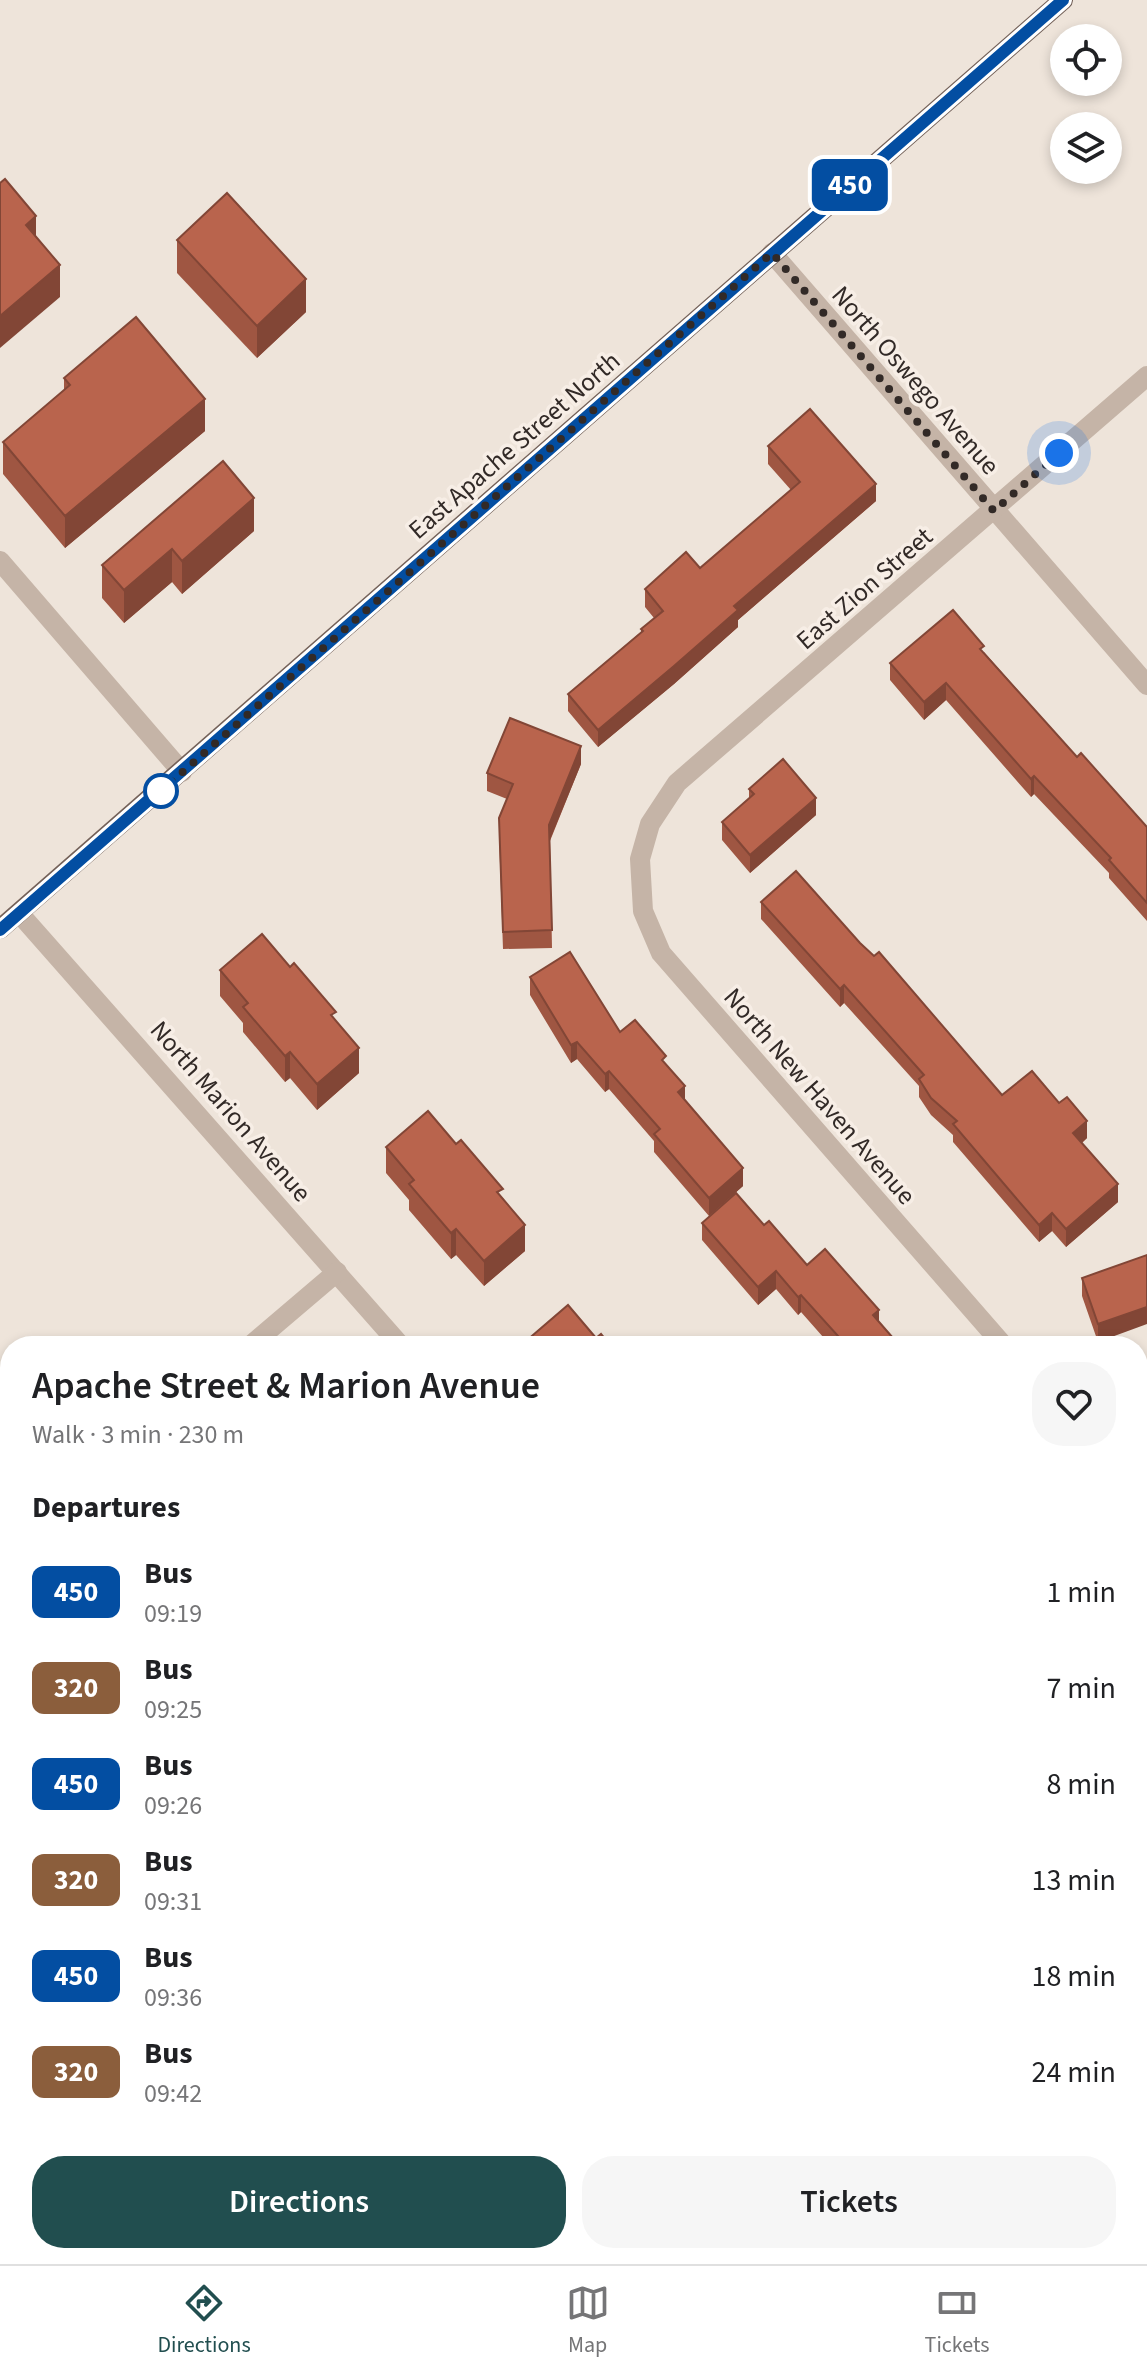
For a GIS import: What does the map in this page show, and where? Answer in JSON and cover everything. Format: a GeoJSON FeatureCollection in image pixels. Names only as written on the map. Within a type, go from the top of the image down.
{"type":"FeatureCollection","features":[{"type":"Feature","properties":{"kind":"main road","name":"East Apache Street North"},"geometry":{"type":"LineString","coordinates":[[0,929],[1063,0]]}},
{"type":"Feature","properties":{"kind":"street","name":"North Oswego Avenue"},"geometry":{"type":"LineString","coordinates":[[772,253],[1147,685]]}},
{"type":"Feature","properties":{"kind":"street","name":"East Zion Street"},"geometry":{"type":"LineString","coordinates":[[640,859],[650,824],[677,783],[1147,376]]}},
{"type":"Feature","properties":{"kind":"street"},"geometry":{"type":"LineString","coordinates":[[0,561],[182,772]]}},
{"type":"Feature","properties":{"kind":"street","name":"North New Haven Avenue"},"geometry":{"type":"LineString","coordinates":[[640,859],[643,911],[661,953],[995,1336]]}},
{"type":"Feature","properties":{"kind":"street","name":"North Marion Avenue"},"geometry":{"type":"LineString","coordinates":[[19,913],[392,1336]]}},
{"type":"Feature","properties":{"kind":"street"},"geometry":{"type":"LineString","coordinates":[[262,1336],[337,1272]]}},
{"type":"Feature","properties":{"kind":"building"},"geometry":{"type":"Polygon","coordinates":[[[5,179],[36,216],[26,225],[60,265],[0,316],[0,183],[5,179]]]}},
{"type":"Feature","properties":{"kind":"building"},"geometry":{"type":"Polygon","coordinates":[[[227,193],[306,279],[257,326],[177,240],[227,193]]]}},
{"type":"Feature","properties":{"kind":"building"},"geometry":{"type":"Polygon","coordinates":[[[136,317],[205,399],[65,516],[3,442],[70,385],[64,378],[136,317]]]}},
{"type":"Feature","properties":{"kind":"building"},"geometry":{"type":"Polygon","coordinates":[[[810,409],[876,484],[734,606],[738,610],[598,730],[568,694],[663,611],[645,589],[686,552],[700,568],[800,482],[768,446],[810,409]]]}},
{"type":"Feature","properties":{"kind":"building"},"geometry":{"type":"Polygon","coordinates":[[[223,461],[254,498],[182,561],[172,549],[124,590],[102,565],[223,461]]]}},
{"type":"Feature","properties":{"kind":"building"},"geometry":{"type":"Polygon","coordinates":[[[953,610],[984,646],[980,649],[1077,757],[1081,753],[1147,827],[1147,903],[1109,860],[1111,858],[1034,776],[1031,779],[946,683],[924,702],[890,663],[953,610]]]}},
{"type":"Feature","properties":{"kind":"building"},"geometry":{"type":"Polygon","coordinates":[[[510,718],[581,746],[549,825],[552,930],[503,932],[499,818],[513,784],[487,773],[510,718]]]}},
{"type":"Feature","properties":{"kind":"building"},"geometry":{"type":"Polygon","coordinates":[[[783,759],[816,798],[750,855],[722,822],[754,794],[749,789],[783,759]]]}},
{"type":"Feature","properties":{"kind":"building"},"geometry":{"type":"Polygon","coordinates":[[[796,871],[860,943],[874,956],[879,952],[1002,1095],[1032,1071],[1059,1103],[1067,1097],[1087,1121],[1073,1133],[1118,1184],[1066,1229],[1052,1213],[1039,1225],[953,1124],[957,1121],[931,1098],[919,1079],[924,1075],[844,985],[840,989],[761,902],[796,871]]]}},
{"type":"Feature","properties":{"kind":"building"},"geometry":{"type":"Polygon","coordinates":[[[262,934],[290,967],[294,963],[336,1012],[331,1015],[359,1048],[317,1084],[290,1052],[285,1056],[243,1007],[248,1003],[220,970],[262,934]]]}},
{"type":"Feature","properties":{"kind":"building"},"geometry":{"type":"Polygon","coordinates":[[[570,952],[620,1032],[635,1020],[666,1056],[662,1060],[685,1086],[678,1092],[743,1168],[709,1198],[654,1134],[660,1129],[609,1071],[605,1074],[577,1042],[571,1045],[530,977],[570,952]]]}},
{"type":"Feature","properties":{"kind":"building"},"geometry":{"type":"Polygon","coordinates":[[[428,1111],[456,1144],[461,1140],[503,1189],[497,1192],[525,1225],[484,1261],[456,1229],[451,1233],[409,1184],[414,1180],[386,1147],[428,1111]]]}},
{"type":"Feature","properties":{"kind":"building"},"geometry":{"type":"Polygon","coordinates":[[[736,1193],[764,1225],[769,1221],[807,1265],[825,1249],[879,1310],[873,1315],[891,1336],[838,1336],[776,1271],[758,1287],[702,1223],[736,1193]]]}},
{"type":"Feature","properties":{"kind":"building"},"geometry":{"type":"Polygon","coordinates":[[[1147,1255],[1147,1307],[1098,1324],[1082,1278],[1147,1255]]]}},
{"type":"Feature","properties":{"kind":"building"},"geometry":{"type":"Polygon","coordinates":[[[568,1305],[594,1336],[532,1336],[568,1305]]]}},
{"type":"Feature","properties":{"kind":"bus line","name":"450"},"geometry":{"type":"LineString","coordinates":[[0,930],[1063,0]]}},
{"type":"Feature","properties":{"kind":"route"},"geometry":{"type":"LineString","coordinates":[[161,791],[772,253],[994,511],[1059,453]]}}]}
